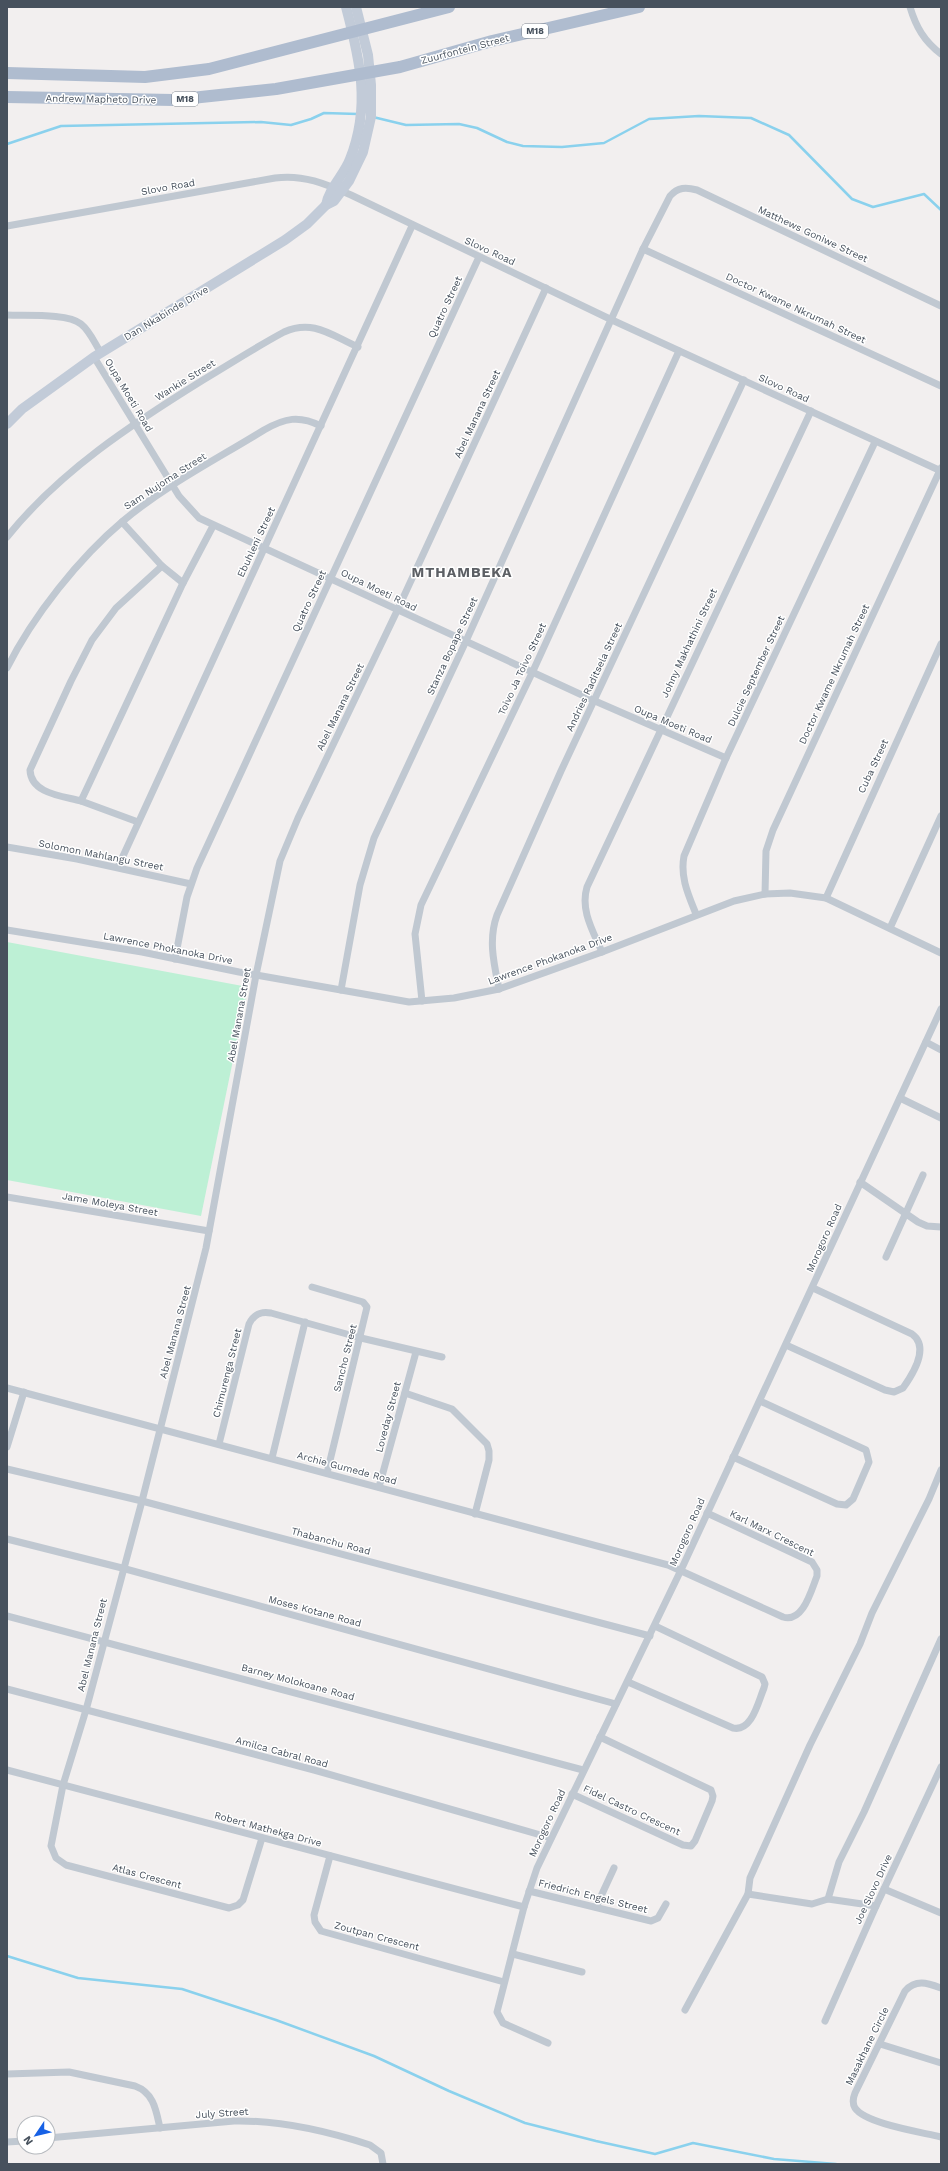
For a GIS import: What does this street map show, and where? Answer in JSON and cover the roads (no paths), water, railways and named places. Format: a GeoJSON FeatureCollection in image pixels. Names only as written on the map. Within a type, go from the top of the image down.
{"type":"FeatureCollection","features":[{"type":"Feature","properties":{"kind":"main road"},"geometry":{"type":"LineString","coordinates":[[7,73],[138,77],[181,73],[209,68],[449,7]]}},
{"type":"Feature","properties":{"kind":"main road","name":"Zuurfontein Street"},"geometry":{"type":"LineString","coordinates":[[366,74],[400,67],[492,41],[638,7]]}},
{"type":"Feature","properties":{"kind":"main road","name":"Andrew Mapheto Drive"},"geometry":{"type":"LineString","coordinates":[[7,97],[173,100],[276,89],[366,74]]}},
{"type":"Feature","properties":{"kind":"street"},"geometry":{"type":"LineString","coordinates":[[346,7],[357,30]]}},
{"type":"Feature","properties":{"kind":"street"},"geometry":{"type":"LineString","coordinates":[[356,7],[357,30]]}},
{"type":"Feature","properties":{"kind":"street"},"geometry":{"type":"LineString","coordinates":[[910,7],[916,25],[924,40],[941,54]]}},
{"type":"Feature","properties":{"kind":"street","name":"Dan Nkabinde Drive"},"geometry":{"type":"LineString","coordinates":[[7,424],[22,409],[98,355],[285,240],[307,224],[326,205],[328,196],[338,189],[349,162],[362,137],[367,97],[366,74],[357,30]]}},
{"type":"Feature","properties":{"kind":"street","name":"Slovo Road"},"geometry":{"type":"LineString","coordinates":[[7,226],[285,176],[314,180],[338,189],[412,226],[875,442],[941,470]]}},
{"type":"Feature","properties":{"kind":"street","name":"Matthews Goniwe Street"},"geometry":{"type":"LineString","coordinates":[[674,190],[682,188],[697,190],[941,306]]}},
{"type":"Feature","properties":{"kind":"street","name":"Stanza Bopape Street"},"geometry":{"type":"LineString","coordinates":[[341,990],[360,885],[368,854],[381,820],[466,641],[612,320],[643,248],[666,202],[674,190]]}},
{"type":"Feature","properties":{"kind":"street","name":"Ebuhleni Street"},"geometry":{"type":"LineString","coordinates":[[118,867],[264,547],[358,347],[412,226]]}},
{"type":"Feature","properties":{"kind":"street","name":"Doctor Kwame Nkrumah Street"},"geometry":{"type":"LineString","coordinates":[[643,248],[941,386]]}},
{"type":"Feature","properties":{"kind":"street","name":"Quatro Street"},"geometry":{"type":"LineString","coordinates":[[175,959],[191,884],[479,257]]}},
{"type":"Feature","properties":{"kind":"street","name":"Abel Manana Street"},"geometry":{"type":"LineString","coordinates":[[63,1785],[86,1710],[122,1568],[142,1501],[210,1231],[256,975],[275,880],[286,844],[397,610],[546,288]]}},
{"type":"Feature","properties":{"kind":"street","name":"Oupa Moeti Road"},"geometry":{"type":"LineString","coordinates":[[7,315],[63,318],[77,321],[87,330],[98,355],[134,423],[173,486],[194,514],[213,526],[264,547],[397,610],[659,730],[726,758]]}},
{"type":"Feature","properties":{"kind":"street","name":"Wankie Street"},"geometry":{"type":"LineString","coordinates":[[7,536],[28,512],[49,492],[134,423],[277,335],[299,326],[314,327],[358,347]]}},
{"type":"Feature","properties":{"kind":"street","name":"Toivo Ja Toivo Street"},"geometry":{"type":"LineString","coordinates":[[422,1001],[415,934],[421,905],[533,671],[679,351]]}},
{"type":"Feature","properties":{"kind":"street","name":"Andries Raditsela Street"},"geometry":{"type":"LineString","coordinates":[[499,989],[492,953],[493,925],[744,380]]}},
{"type":"Feature","properties":{"kind":"street","name":"Johny Makhathini Street"},"geometry":{"type":"LineString","coordinates":[[602,952],[585,911],[586,891],[659,730],[811,411]]}},
{"type":"Feature","properties":{"kind":"street","name":"Sam Nujoma Street"},"geometry":{"type":"LineString","coordinates":[[7,668],[46,605],[84,560],[122,522],[173,486],[283,420],[304,419],[321,426]]}},
{"type":"Feature","properties":{"kind":"street","name":"Dulcie September Street"},"geometry":{"type":"LineString","coordinates":[[696,914],[684,880],[682,868],[684,856],[726,758],[875,442]]}},
{"type":"Feature","properties":{"kind":"street","name":"Doctor Kwame Nkrumah Street"},"geometry":{"type":"LineString","coordinates":[[765,894],[765,864],[768,841],[941,470]]}},
{"type":"Feature","properties":{"kind":"street"},"geometry":{"type":"LineString","coordinates":[[122,522],[162,566],[183,583]]}},
{"type":"Feature","properties":{"kind":"street"},"geometry":{"type":"LineString","coordinates":[[81,801],[183,583],[213,526]]}},
{"type":"Feature","properties":{"kind":"street"},"geometry":{"type":"LineString","coordinates":[[138,822],[81,801],[41,789],[32,781],[30,770],[71,681],[92,640],[116,608],[162,566]]}},
{"type":"Feature","properties":{"kind":"street","name":"Cuba Street"},"geometry":{"type":"LineString","coordinates":[[826,898],[941,644]]}},
{"type":"Feature","properties":{"kind":"street"},"geometry":{"type":"LineString","coordinates":[[890,928],[941,816]]}},
{"type":"Feature","properties":{"kind":"street","name":"Solomon Mahlangu Street"},"geometry":{"type":"LineString","coordinates":[[7,847],[118,867],[191,884]]}},
{"type":"Feature","properties":{"kind":"street","name":"Lawrence Phokanoka Drive"},"geometry":{"type":"LineString","coordinates":[[7,930],[142,952],[397,1001],[422,1001],[473,996],[499,989],[602,952],[696,914],[734,901],[765,894],[790,892],[826,898],[941,953]]}},
{"type":"Feature","properties":{"kind":"street","name":"Morogoro Road"},"geometry":{"type":"LineString","coordinates":[[548,2042],[506,2025],[498,2018],[497,2008],[513,1954],[524,1907],[537,1868],[583,1770],[655,1626],[813,1288],[860,1182],[941,1009]]}},
{"type":"Feature","properties":{"kind":"street"},"geometry":{"type":"LineString","coordinates":[[926,1042],[941,1050]]}},
{"type":"Feature","properties":{"kind":"street"},"geometry":{"type":"LineString","coordinates":[[900,1098],[941,1118]]}},
{"type":"Feature","properties":{"kind":"street"},"geometry":{"type":"LineString","coordinates":[[886,1257],[923,1175]]}},
{"type":"Feature","properties":{"kind":"street"},"geometry":{"type":"LineString","coordinates":[[860,1182],[927,1226],[941,1227]]}},
{"type":"Feature","properties":{"kind":"street","name":"Jame Moleya Street"},"geometry":{"type":"LineString","coordinates":[[7,1197],[210,1231]]}},
{"type":"Feature","properties":{"kind":"street","name":"Sancho Street"},"geometry":{"type":"LineString","coordinates":[[312,1286],[366,1304],[367,1310],[327,1473]]}},
{"type":"Feature","properties":{"kind":"street"},"geometry":{"type":"LineString","coordinates":[[786,1345],[885,1390],[894,1392],[903,1388],[920,1355],[921,1345],[918,1339],[912,1334],[813,1288]]}},
{"type":"Feature","properties":{"kind":"street","name":"Chimurenga Street"},"geometry":{"type":"LineString","coordinates":[[219,1444],[249,1324],[254,1317],[261,1313],[271,1313],[305,1322]]}},
{"type":"Feature","properties":{"kind":"street"},"geometry":{"type":"LineString","coordinates":[[272,1458],[305,1322],[361,1338],[442,1357]]}},
{"type":"Feature","properties":{"kind":"street","name":"Loveday Street"},"geometry":{"type":"LineString","coordinates":[[379,1487],[416,1352]]}},
{"type":"Feature","properties":{"kind":"street","name":"Archie Gumede Road"},"geometry":{"type":"LineString","coordinates":[[7,1388],[272,1458],[681,1570]]}},
{"type":"Feature","properties":{"kind":"street"},"geometry":{"type":"LineString","coordinates":[[7,1447],[24,1392]]}},
{"type":"Feature","properties":{"kind":"street"},"geometry":{"type":"LineString","coordinates":[[405,1393],[452,1409],[486,1444],[489,1451],[489,1460],[475,1514]]}},
{"type":"Feature","properties":{"kind":"street"},"geometry":{"type":"LineString","coordinates":[[733,1457],[840,1505],[850,1502],[858,1487],[869,1462],[868,1454],[864,1448],[760,1401]]}},
{"type":"Feature","properties":{"kind":"street","name":"Thabanchu Road"},"geometry":{"type":"LineString","coordinates":[[7,1469],[142,1501],[650,1636]]}},
{"type":"Feature","properties":{"kind":"street"},"geometry":{"type":"LineString","coordinates":[[685,2010],[748,1894],[750,1878],[810,1745],[860,1644],[872,1613],[929,1499],[941,1470]]}},
{"type":"Feature","properties":{"kind":"street","name":"Karl Marx Crescent"},"geometry":{"type":"LineString","coordinates":[[681,1570],[786,1618],[792,1618],[799,1613],[815,1580],[816,1567],[806,1558],[707,1513]]}},
{"type":"Feature","properties":{"kind":"street","name":"Moses Kotane Road"},"geometry":{"type":"LineString","coordinates":[[7,1539],[122,1568],[616,1704]]}},
{"type":"Feature","properties":{"kind":"street","name":"Barney Molokoane Road"},"geometry":{"type":"LineString","coordinates":[[7,1616],[583,1770]]}},
{"type":"Feature","properties":{"kind":"street"},"geometry":{"type":"LineString","coordinates":[[628,1682],[733,1728],[739,1729],[748,1725],[764,1688],[765,1684],[762,1677],[655,1626]]}},
{"type":"Feature","properties":{"kind":"street"},"geometry":{"type":"LineString","coordinates":[[828,1900],[839,1862],[864,1812],[939,1649],[941,1638]]}},
{"type":"Feature","properties":{"kind":"street","name":"Amilca Cabral Road"},"geometry":{"type":"LineString","coordinates":[[7,1689],[314,1770],[551,1838]]}},
{"type":"Feature","properties":{"kind":"street","name":"Fidel Castro Crescent"},"geometry":{"type":"LineString","coordinates":[[572,1794],[683,1845],[691,1846],[695,1841],[712,1801],[713,1796],[711,1790],[600,1737]]}},
{"type":"Feature","properties":{"kind":"street","name":"Joe Slovo Drive"},"geometry":{"type":"LineString","coordinates":[[825,2021],[876,1906],[941,1767]]}},
{"type":"Feature","properties":{"kind":"street","name":"Robert Mathekga Drive"},"geometry":{"type":"LineString","coordinates":[[7,1770],[524,1907]]}},
{"type":"Feature","properties":{"kind":"street","name":"Atlas Crescent"},"geometry":{"type":"LineString","coordinates":[[63,1785],[51,1846],[53,1854],[59,1861],[225,1907],[238,1906],[244,1896],[262,1838]]}},
{"type":"Feature","properties":{"kind":"street","name":"Zoutpan Crescent"},"geometry":{"type":"LineString","coordinates":[[330,1856],[314,1915],[315,1922],[322,1931],[504,1982]]}},
{"type":"Feature","properties":{"kind":"street"},"geometry":{"type":"LineString","coordinates":[[596,1907],[614,1868]]}},
{"type":"Feature","properties":{"kind":"street"},"geometry":{"type":"LineString","coordinates":[[884,1889],[941,1913]]}},
{"type":"Feature","properties":{"kind":"street","name":"Friedrich Engels Street"},"geometry":{"type":"LineString","coordinates":[[529,1891],[651,1921],[658,1918],[666,1904]]}},
{"type":"Feature","properties":{"kind":"street"},"geometry":{"type":"LineString","coordinates":[[748,1894],[812,1904],[828,1900],[876,1906]]}},
{"type":"Feature","properties":{"kind":"street"},"geometry":{"type":"LineString","coordinates":[[513,1954],[582,1972]]}},
{"type":"Feature","properties":{"kind":"street","name":"Masakhane Circle"},"geometry":{"type":"LineString","coordinates":[[941,1988],[921,1982],[908,1987],[902,1995],[880,2044],[855,2093],[853,2101],[855,2108],[863,2115],[874,2120],[941,2137]]}},
{"type":"Feature","properties":{"kind":"street"},"geometry":{"type":"LineString","coordinates":[[880,2044],[941,2063]]}},
{"type":"Feature","properties":{"kind":"street"},"geometry":{"type":"LineString","coordinates":[[7,2074],[70,2072],[141,2088],[151,2096],[160,2128]]}},
{"type":"Feature","properties":{"kind":"street","name":"July Street"},"geometry":{"type":"LineString","coordinates":[[56,2137],[241,2121],[282,2123],[370,2145],[381,2153],[383,2164]]}},
{"type":"Feature","properties":{"kind":"waterway"},"geometry":{"type":"LineString","coordinates":[[7,144],[61,126],[261,122],[291,125],[324,113],[358,114]]}},
{"type":"Feature","properties":{"kind":"waterway"},"geometry":{"type":"LineString","coordinates":[[373,117],[406,125],[459,124],[477,128],[507,142],[523,146],[562,147],[604,143],[649,119],[699,116],[751,118],[789,135],[852,199],[873,207],[924,194],[941,210]]}},
{"type":"Feature","properties":{"kind":"waterway"},"geometry":{"type":"LineString","coordinates":[[7,1956],[78,1978],[182,1989],[276,2020],[374,2056],[449,2091],[525,2123],[596,2141],[655,2154],[693,2143],[774,2159],[836,2164]]}},
{"type":"Feature","properties":{"kind":"district","name":"MTHAMBEKA"},"geometry":{"type":"Point","coordinates":[462,572]}}]}
